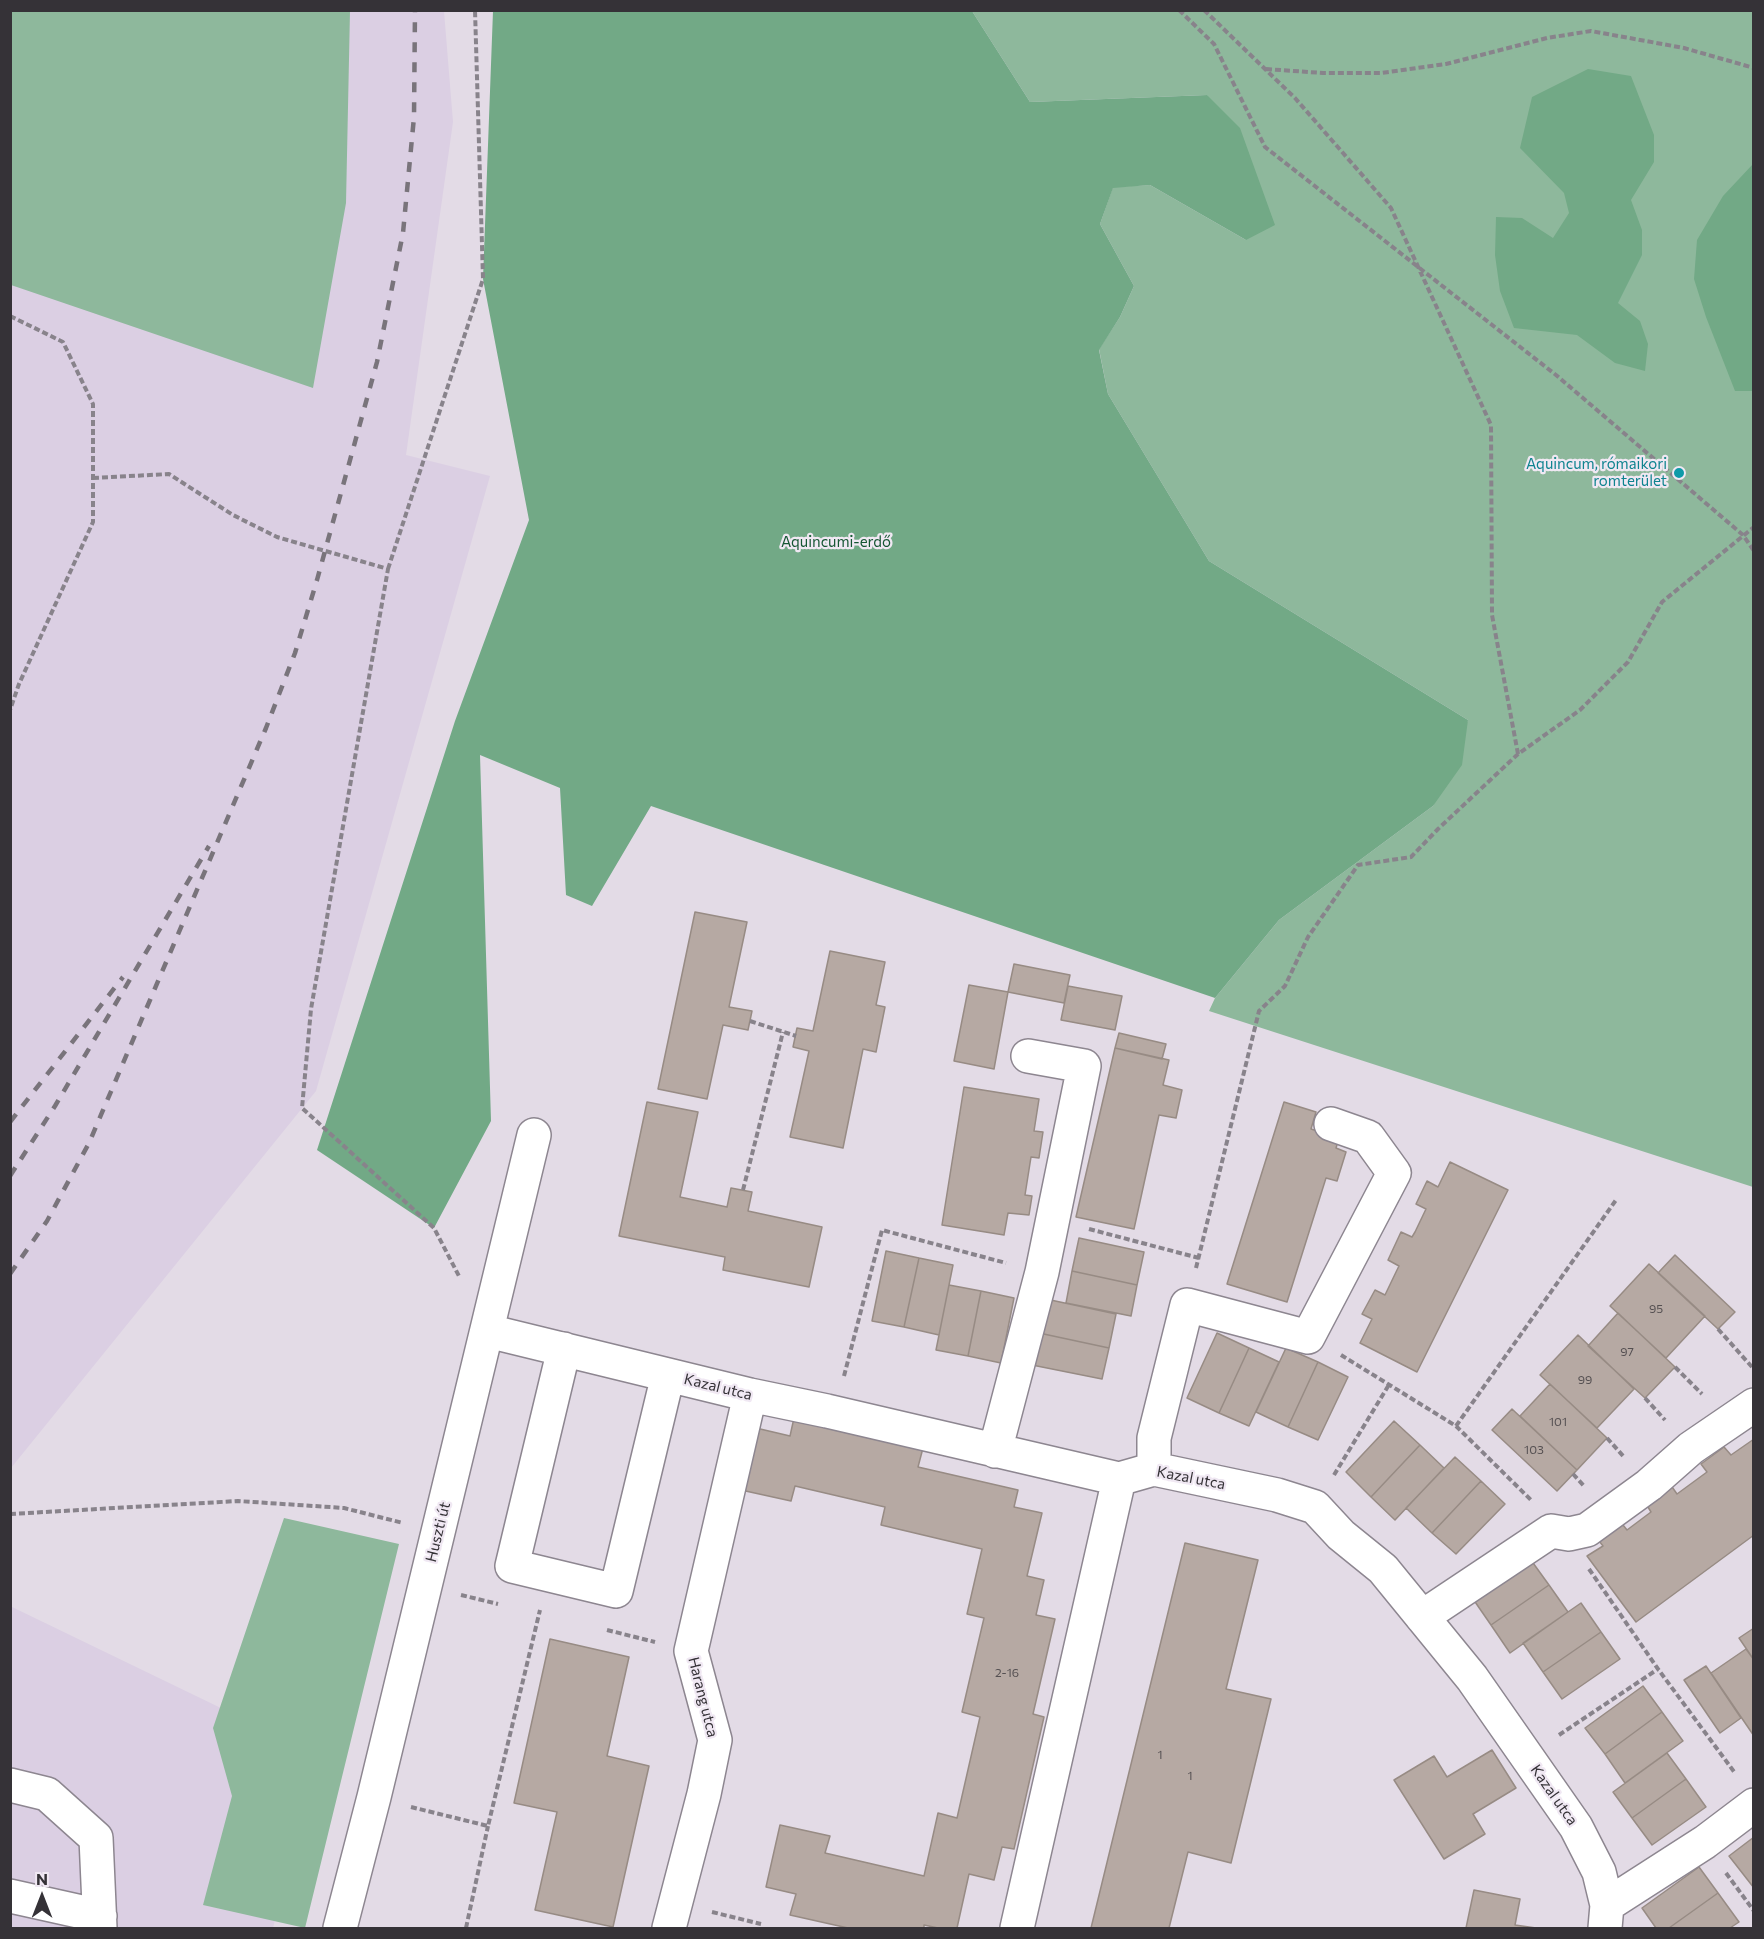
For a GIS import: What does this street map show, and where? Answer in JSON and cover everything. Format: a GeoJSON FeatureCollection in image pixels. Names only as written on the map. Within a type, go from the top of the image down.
{"type":"FeatureCollection","features":[{"type":"Feature","properties":{"kind":"street"},"geometry":{"type":"LineString","coordinates":[[995,1451],[1042,1272],[1084,1066],[1028,1056]]}},
{"type":"Feature","properties":{"kind":"street"},"geometry":{"type":"LineString","coordinates":[[1154,1469],[1154,1438],[1187,1305],[1308,1337],[1394,1173],[1368,1137],[1331,1124]]}},
{"type":"Feature","properties":{"kind":"street","name":"Huszti út"},"geometry":{"type":"LineString","coordinates":[[340,1929],[488,1331],[534,1135]]}},
{"type":"Feature","properties":{"kind":"street","name":"Kazal utca"},"geometry":{"type":"LineString","coordinates":[[488,1331],[750,1395],[1119,1479],[1154,1469],[1277,1495],[1315,1507],[1341,1535],[1383,1569],[1472,1678],[1576,1827],[1599,1872],[1606,1917]]}},
{"type":"Feature","properties":{"kind":"street"},"geometry":{"type":"LineString","coordinates":[[564,1349],[512,1566],[616,1591],[668,1375]]}},
{"type":"Feature","properties":{"kind":"street","name":"Harang utca"},"geometry":{"type":"LineString","coordinates":[[673,1915],[704,1794],[715,1740],[691,1651],[750,1395]]}},
{"type":"Feature","properties":{"kind":"street"},"geometry":{"type":"LineString","coordinates":[[1422,1617],[1560,1533],[1587,1530],[1649,1485],[1691,1448],[1754,1405]]}},
{"type":"Feature","properties":{"kind":"street"},"geometry":{"type":"LineString","coordinates":[[1017,1929],[1119,1479]]}},
{"type":"Feature","properties":{"kind":"street"},"geometry":{"type":"LineString","coordinates":[[10,1785],[48,1794],[96,1838],[100,1922],[10,1896]]}},
{"type":"Feature","properties":{"kind":"street"},"geometry":{"type":"LineString","coordinates":[[1606,1917],[1705,1842],[1747,1792]]}},
{"type":"Feature","properties":{"kind":"path"},"geometry":{"type":"LineString","coordinates":[[461,1279],[434,1228],[302,1108],[311,1009],[388,569],[483,279],[475,10]]}},
{"type":"Feature","properties":{"kind":"path"},"geometry":{"type":"LineString","coordinates":[[1179,10],[1214,44],[1265,147],[1556,375],[1743,535],[1754,551]]}},
{"type":"Feature","properties":{"kind":"path"},"geometry":{"type":"LineString","coordinates":[[1204,10],[1295,98],[1391,208],[1491,425],[1492,615],[1518,754]]}},
{"type":"Feature","properties":{"kind":"path"},"geometry":{"type":"LineString","coordinates":[[1266,69],[1323,73],[1381,73],[1446,64],[1547,38],[1591,32],[1684,48],[1754,68]]}},
{"type":"Feature","properties":{"kind":"path"},"geometry":{"type":"LineString","coordinates":[[10,316],[63,342],[93,404],[93,522],[19,684],[10,710]]}},
{"type":"Feature","properties":{"kind":"path"},"geometry":{"type":"LineString","coordinates":[[93,478],[169,474],[233,515],[277,537],[388,569]]}},
{"type":"Feature","properties":{"kind":"path"},"geometry":{"type":"LineString","coordinates":[[1187,1305],[1259,1011],[1285,986],[1308,937],[1358,865],[1411,857],[1518,754],[1580,710],[1628,662],[1662,602],[1754,527]]}},
{"type":"Feature","properties":{"kind":"path"},"geometry":{"type":"LineString","coordinates":[[750,1022],[796,1036]]}},
{"type":"Feature","properties":{"kind":"path"},"geometry":{"type":"LineString","coordinates":[[743,1190],[783,1032]]}},
{"type":"Feature","properties":{"kind":"path"},"geometry":{"type":"LineString","coordinates":[[1456,1426],[1616,1200]]}},
{"type":"Feature","properties":{"kind":"path"},"geometry":{"type":"LineString","coordinates":[[1053,1220],[1199,1258]]}},
{"type":"Feature","properties":{"kind":"path"},"geometry":{"type":"LineString","coordinates":[[835,1413],[882,1230],[1042,1272]]}},
{"type":"Feature","properties":{"kind":"path"},"geometry":{"type":"LineString","coordinates":[[1718,1329],[1754,1369]]}},
{"type":"Feature","properties":{"kind":"path"},"geometry":{"type":"LineString","coordinates":[[1308,1337],[1390,1383],[1456,1426],[1541,1510],[1572,1544],[1658,1669],[1747,1792]]}},
{"type":"Feature","properties":{"kind":"path"},"geometry":{"type":"LineString","coordinates":[[1315,1507],[1390,1383]]}},
{"type":"Feature","properties":{"kind":"path"},"geometry":{"type":"LineString","coordinates":[[10,1514],[238,1501],[344,1508],[438,1531]]}},
{"type":"Feature","properties":{"kind":"path"},"geometry":{"type":"LineString","coordinates":[[466,1929],[488,1826],[549,1575]]}},
{"type":"Feature","properties":{"kind":"path"},"geometry":{"type":"LineString","coordinates":[[1527,1756],[1658,1669]]}},
{"type":"Feature","properties":{"kind":"path"},"geometry":{"type":"LineString","coordinates":[[374,1797],[488,1826]]}},
{"type":"Feature","properties":{"kind":"path"},"geometry":{"type":"LineString","coordinates":[[1705,1842],[1754,1911]]}},
{"type":"Feature","properties":{"kind":"path"},"geometry":{"type":"LineString","coordinates":[[673,1915],[761,1924]]}},
{"type":"Feature","properties":{"kind":"shaded area"},"geometry":{"type":"Polygon","coordinates":[[[11,11],[444,11],[453,122],[406,455],[490,476],[316,1091],[11,1468],[11,11]]]}},
{"type":"Feature","properties":{"kind":"shaded area"},"geometry":{"type":"Polygon","coordinates":[[[10,1606],[316,1754],[273,1928],[11,1928],[10,1606]]]}},
{"type":"Feature","properties":{"kind":"green space"},"geometry":{"type":"Polygon","coordinates":[[[10,11],[350,11],[346,203],[313,388],[11,285],[10,11]]]}},
{"type":"Feature","properties":{"kind":"green space","name":"Aquincumi-erdő"},"geometry":{"type":"Polygon","coordinates":[[[493,11],[972,11],[1030,102],[1207,95],[1240,128],[1275,225],[1246,240],[1150,185],[1113,188],[1100,224],[1134,286],[1120,317],[1099,350],[1108,394],[1209,561],[1468,720],[1462,765],[1433,806],[1279,920],[1215,998],[651,806],[592,906],[566,895],[560,788],[480,755],[491,1121],[434,1228],[317,1150],[455,721],[529,520],[483,279],[493,11]]]}},
{"type":"Feature","properties":{"kind":"green space"},"geometry":{"type":"Polygon","coordinates":[[[972,11],[1753,11],[1753,1187],[1209,1011],[1215,998],[1279,920],[1433,806],[1468,720],[1209,561],[1108,394],[1099,349],[1120,317],[1134,286],[1100,224],[1113,187],[1150,185],[1246,240],[1207,95],[1030,102],[972,11]]]}},
{"type":"Feature","properties":{"kind":"green space"},"geometry":{"type":"Polygon","coordinates":[[[1588,69],[1631,76],[1654,135],[1654,162],[1631,200],[1642,230],[1642,255],[1618,303],[1640,321],[1648,344],[1645,371],[1615,363],[1577,335],[1514,328],[1500,291],[1495,255],[1496,217],[1522,218],[1553,238],[1569,213],[1564,193],[1520,148],[1532,97],[1588,69]]]}},
{"type":"Feature","properties":{"kind":"green space"},"geometry":{"type":"Polygon","coordinates":[[[1753,164],[1753,391],[1735,391],[1694,279],[1697,240],[1723,196],[1753,164]]]}},
{"type":"Feature","properties":{"kind":"green space"},"geometry":{"type":"Polygon","coordinates":[[[284,1518],[399,1544],[305,1928],[203,1905],[232,1796],[213,1728],[284,1518]]]}},
{"type":"Feature","properties":{"kind":"building"},"geometry":{"type":"Polygon","coordinates":[[[695,912],[747,922],[729,1007],[752,1011],[748,1030],[723,1025],[707,1099],[658,1089],[695,912]]]}},
{"type":"Feature","properties":{"kind":"building"},"geometry":{"type":"Polygon","coordinates":[[[830,951],[885,962],[876,1005],[885,1007],[876,1052],[863,1049],[843,1148],[790,1137],[809,1051],[793,1047],[797,1028],[813,1031],[830,951]]]}},
{"type":"Feature","properties":{"kind":"building"},"geometry":{"type":"Polygon","coordinates":[[[1014,964],[1070,975],[1064,1003],[1008,992],[1014,964]]]}},
{"type":"Feature","properties":{"kind":"building"},"geometry":{"type":"Polygon","coordinates":[[[969,985],[1008,992],[994,1069],[954,1061],[969,985]]]}},
{"type":"Feature","properties":{"kind":"building"},"geometry":{"type":"Polygon","coordinates":[[[1068,986],[1122,996],[1115,1030],[1061,1020],[1068,986]]]}},
{"type":"Feature","properties":{"kind":"building"},"geometry":{"type":"Polygon","coordinates":[[[1119,1033],[1166,1044],[1162,1059],[1115,1048],[1119,1033]]]}},
{"type":"Feature","properties":{"kind":"building"},"geometry":{"type":"Polygon","coordinates":[[[1115,1048],[1169,1060],[1163,1085],[1182,1090],[1176,1118],[1159,1115],[1134,1229],[1076,1217],[1115,1048]]]}},
{"type":"Feature","properties":{"kind":"building"},"geometry":{"type":"Polygon","coordinates":[[[964,1087],[1039,1099],[1034,1131],[1043,1132],[1039,1158],[1031,1157],[1025,1195],[1032,1196],[1029,1215],[1008,1213],[1004,1235],[942,1225],[964,1087]]]}},
{"type":"Feature","properties":{"kind":"building"},"geometry":{"type":"Polygon","coordinates":[[[647,1102],[698,1112],[680,1197],[727,1207],[731,1188],[752,1192],[748,1211],[822,1227],[809,1287],[723,1270],[725,1257],[619,1236],[647,1102]]]}},
{"type":"Feature","properties":{"kind":"building"},"geometry":{"type":"Polygon","coordinates":[[[1284,1102],[1316,1112],[1311,1129],[1339,1138],[1336,1148],[1346,1152],[1337,1181],[1326,1178],[1287,1302],[1227,1284],[1284,1102]]]}},
{"type":"Feature","properties":{"kind":"building"},"geometry":{"type":"Polygon","coordinates":[[[1450,1162],[1508,1190],[1417,1372],[1360,1343],[1372,1319],[1362,1314],[1375,1290],[1385,1295],[1399,1266],[1388,1260],[1401,1232],[1412,1237],[1426,1209],[1416,1204],[1427,1181],[1438,1187],[1450,1162]]]}},
{"type":"Feature","properties":{"kind":"building"},"geometry":{"type":"Polygon","coordinates":[[[1079,1238],[1144,1252],[1137,1285],[1072,1271],[1079,1238]]]}},
{"type":"Feature","properties":{"kind":"building"},"geometry":{"type":"Polygon","coordinates":[[[886,1251],[919,1258],[904,1327],[872,1321],[886,1251]]]}},
{"type":"Feature","properties":{"kind":"building"},"geometry":{"type":"Polygon","coordinates":[[[1675,1255],[1735,1312],[1718,1329],[1658,1273],[1675,1255]]]}},
{"type":"Feature","properties":{"kind":"building"},"geometry":{"type":"Polygon","coordinates":[[[919,1258],[953,1265],[939,1335],[904,1327],[919,1258]]]}},
{"type":"Feature","properties":{"kind":"building"},"geometry":{"type":"Polygon","coordinates":[[[1649,1264],[1705,1316],[1666,1358],[1610,1306],[1649,1264]]]}},
{"type":"Feature","properties":{"kind":"building"},"geometry":{"type":"Polygon","coordinates":[[[1072,1271],[1137,1285],[1131,1316],[1066,1303],[1072,1271]]]}},
{"type":"Feature","properties":{"kind":"building"},"geometry":{"type":"Polygon","coordinates":[[[949,1285],[981,1291],[968,1356],[936,1350],[949,1285]]]}},
{"type":"Feature","properties":{"kind":"building"},"geometry":{"type":"Polygon","coordinates":[[[981,1291],[1014,1298],[1001,1363],[968,1356],[981,1291]]]}},
{"type":"Feature","properties":{"kind":"building"},"geometry":{"type":"Polygon","coordinates":[[[1046,1299],[1116,1314],[1109,1348],[1039,1333],[1046,1299]]]}},
{"type":"Feature","properties":{"kind":"building"},"geometry":{"type":"Polygon","coordinates":[[[1618,1313],[1675,1367],[1645,1398],[1588,1346],[1618,1313]]]}},
{"type":"Feature","properties":{"kind":"building"},"geometry":{"type":"Polygon","coordinates":[[[1039,1333],[1109,1348],[1102,1379],[1032,1365],[1039,1333]]]}},
{"type":"Feature","properties":{"kind":"building"},"geometry":{"type":"Polygon","coordinates":[[[1217,1333],[1249,1348],[1219,1413],[1187,1398],[1217,1333]]]}},
{"type":"Feature","properties":{"kind":"building"},"geometry":{"type":"Polygon","coordinates":[[[1578,1335],[1634,1389],[1597,1428],[1540,1375],[1578,1335]]]}},
{"type":"Feature","properties":{"kind":"building"},"geometry":{"type":"Polygon","coordinates":[[[1249,1348],[1279,1362],[1249,1426],[1219,1413],[1249,1348]]]}},
{"type":"Feature","properties":{"kind":"building"},"geometry":{"type":"Polygon","coordinates":[[[1286,1348],[1318,1362],[1288,1427],[1256,1412],[1286,1348]]]}},
{"type":"Feature","properties":{"kind":"building"},"geometry":{"type":"Polygon","coordinates":[[[1318,1362],[1348,1377],[1318,1440],[1288,1427],[1318,1362]]]}},
{"type":"Feature","properties":{"kind":"building"},"geometry":{"type":"Polygon","coordinates":[[[1550,1384],[1607,1438],[1577,1470],[1520,1416],[1550,1384]]]}},
{"type":"Feature","properties":{"kind":"building"},"geometry":{"type":"Polygon","coordinates":[[[1512,1409],[1577,1470],[1557,1491],[1492,1430],[1512,1409]]]}},
{"type":"Feature","properties":{"kind":"building"},"geometry":{"type":"Polygon","coordinates":[[[794,1418],[923,1448],[918,1467],[1018,1490],[1014,1507],[1042,1513],[1027,1576],[1044,1580],[1036,1615],[1055,1619],[1033,1714],[1044,1717],[1014,1849],[1002,1847],[994,1880],[969,1874],[957,1928],[924,1925],[924,1928],[848,1928],[790,1915],[796,1894],[766,1887],[780,1825],[830,1836],[825,1853],[924,1876],[938,1813],[957,1818],[980,1717],[962,1712],[984,1618],[967,1614],[982,1549],[881,1525],[885,1507],[795,1486],[791,1501],[741,1490],[756,1428],[790,1436],[794,1418]]]}},
{"type":"Feature","properties":{"kind":"building"},"geometry":{"type":"Polygon","coordinates":[[[1394,1421],[1420,1445],[1371,1497],[1346,1472],[1394,1421]]]}},
{"type":"Feature","properties":{"kind":"building"},"geometry":{"type":"Polygon","coordinates":[[[1754,1439],[1754,1535],[1636,1622],[1587,1556],[1603,1546],[1596,1537],[1619,1520],[1627,1530],[1651,1512],[1645,1502],[1670,1484],[1677,1494],[1707,1472],[1701,1464],[1724,1447],[1731,1455],[1754,1439]]]}},
{"type":"Feature","properties":{"kind":"building"},"geometry":{"type":"Polygon","coordinates":[[[1420,1445],[1444,1468],[1395,1520],[1371,1497],[1420,1445]]]}},
{"type":"Feature","properties":{"kind":"building"},"geometry":{"type":"Polygon","coordinates":[[[1455,1457],[1481,1481],[1432,1533],[1406,1508],[1455,1457]]]}},
{"type":"Feature","properties":{"kind":"building"},"geometry":{"type":"Polygon","coordinates":[[[1481,1481],[1505,1504],[1456,1554],[1432,1533],[1481,1481]]]}},
{"type":"Feature","properties":{"kind":"building"},"geometry":{"type":"Polygon","coordinates":[[[1185,1543],[1258,1560],[1226,1689],[1271,1699],[1231,1863],[1188,1852],[1169,1928],[1091,1928],[1185,1543]]]}},
{"type":"Feature","properties":{"kind":"building"},"geometry":{"type":"Polygon","coordinates":[[[1528,1556],[1549,1585],[1491,1625],[1471,1596],[1528,1556]]]}},
{"type":"Feature","properties":{"kind":"building"},"geometry":{"type":"Polygon","coordinates":[[[1549,1585],[1568,1612],[1510,1653],[1491,1625],[1549,1585]]]}},
{"type":"Feature","properties":{"kind":"building"},"geometry":{"type":"Polygon","coordinates":[[[1581,1603],[1601,1632],[1543,1672],[1523,1643],[1581,1603]]]}},
{"type":"Feature","properties":{"kind":"building"},"geometry":{"type":"Polygon","coordinates":[[[1754,1628],[1754,1660],[1739,1638],[1754,1628]]]}},
{"type":"Feature","properties":{"kind":"building"},"geometry":{"type":"Polygon","coordinates":[[[1601,1632],[1620,1659],[1562,1699],[1543,1672],[1601,1632]]]}},
{"type":"Feature","properties":{"kind":"building"},"geometry":{"type":"Polygon","coordinates":[[[550,1639],[629,1657],[607,1756],[649,1766],[613,1927],[535,1910],[557,1812],[514,1803],[550,1639]]]}},
{"type":"Feature","properties":{"kind":"building"},"geometry":{"type":"Polygon","coordinates":[[[1746,1649],[1754,1660],[1754,1736],[1711,1673],[1746,1649]]]}},
{"type":"Feature","properties":{"kind":"building"},"geometry":{"type":"Polygon","coordinates":[[[1706,1666],[1741,1718],[1720,1733],[1684,1680],[1706,1666]]]}},
{"type":"Feature","properties":{"kind":"building"},"geometry":{"type":"Polygon","coordinates":[[[1643,1686],[1662,1712],[1605,1754],[1585,1728],[1643,1686]]]}},
{"type":"Feature","properties":{"kind":"building"},"geometry":{"type":"Polygon","coordinates":[[[1662,1712],[1683,1741],[1625,1783],[1605,1754],[1662,1712]]]}},
{"type":"Feature","properties":{"kind":"building"},"geometry":{"type":"Polygon","coordinates":[[[1492,1750],[1516,1788],[1473,1814],[1485,1834],[1444,1859],[1394,1780],[1434,1756],[1447,1777],[1492,1750]]]}},
{"type":"Feature","properties":{"kind":"building"},"geometry":{"type":"Polygon","coordinates":[[[1667,1753],[1686,1779],[1632,1818],[1613,1792],[1667,1753]]]}},
{"type":"Feature","properties":{"kind":"building"},"geometry":{"type":"Polygon","coordinates":[[[1686,1779],[1706,1807],[1652,1845],[1632,1818],[1686,1779]]]}},
{"type":"Feature","properties":{"kind":"building"},"geometry":{"type":"Polygon","coordinates":[[[1754,1837],[1754,1888],[1729,1856],[1754,1837]]]}},
{"type":"Feature","properties":{"kind":"building"},"geometry":{"type":"Polygon","coordinates":[[[1699,1867],[1718,1893],[1669,1928],[1656,1928],[1642,1908],[1699,1867]]]}},
{"type":"Feature","properties":{"kind":"building"},"geometry":{"type":"Polygon","coordinates":[[[1474,1890],[1520,1899],[1515,1925],[1536,1928],[1466,1928],[1474,1890]]]}},
{"type":"Feature","properties":{"kind":"building"},"geometry":{"type":"Polygon","coordinates":[[[1718,1893],[1739,1922],[1730,1928],[1669,1928],[1718,1893]]]}},
{"type":"Feature","properties":{"kind":"railway"},"geometry":{"type":"LineString","coordinates":[[10,1274],[47,1221],[89,1143],[266,728],[295,653],[377,362],[403,233],[414,117],[415,10]]}},
{"type":"Feature","properties":{"kind":"railway"},"geometry":{"type":"LineString","coordinates":[[10,1176],[55,1106],[209,846]]}},
{"type":"Feature","properties":{"kind":"railway"},"geometry":{"type":"LineString","coordinates":[[10,1122],[123,977]]}},
{"type":"Feature","properties":{"kind":"place","name":"Aquincum, rómaikori romterület"},"geometry":{"type":"Point","coordinates":[1679,473]}}]}
